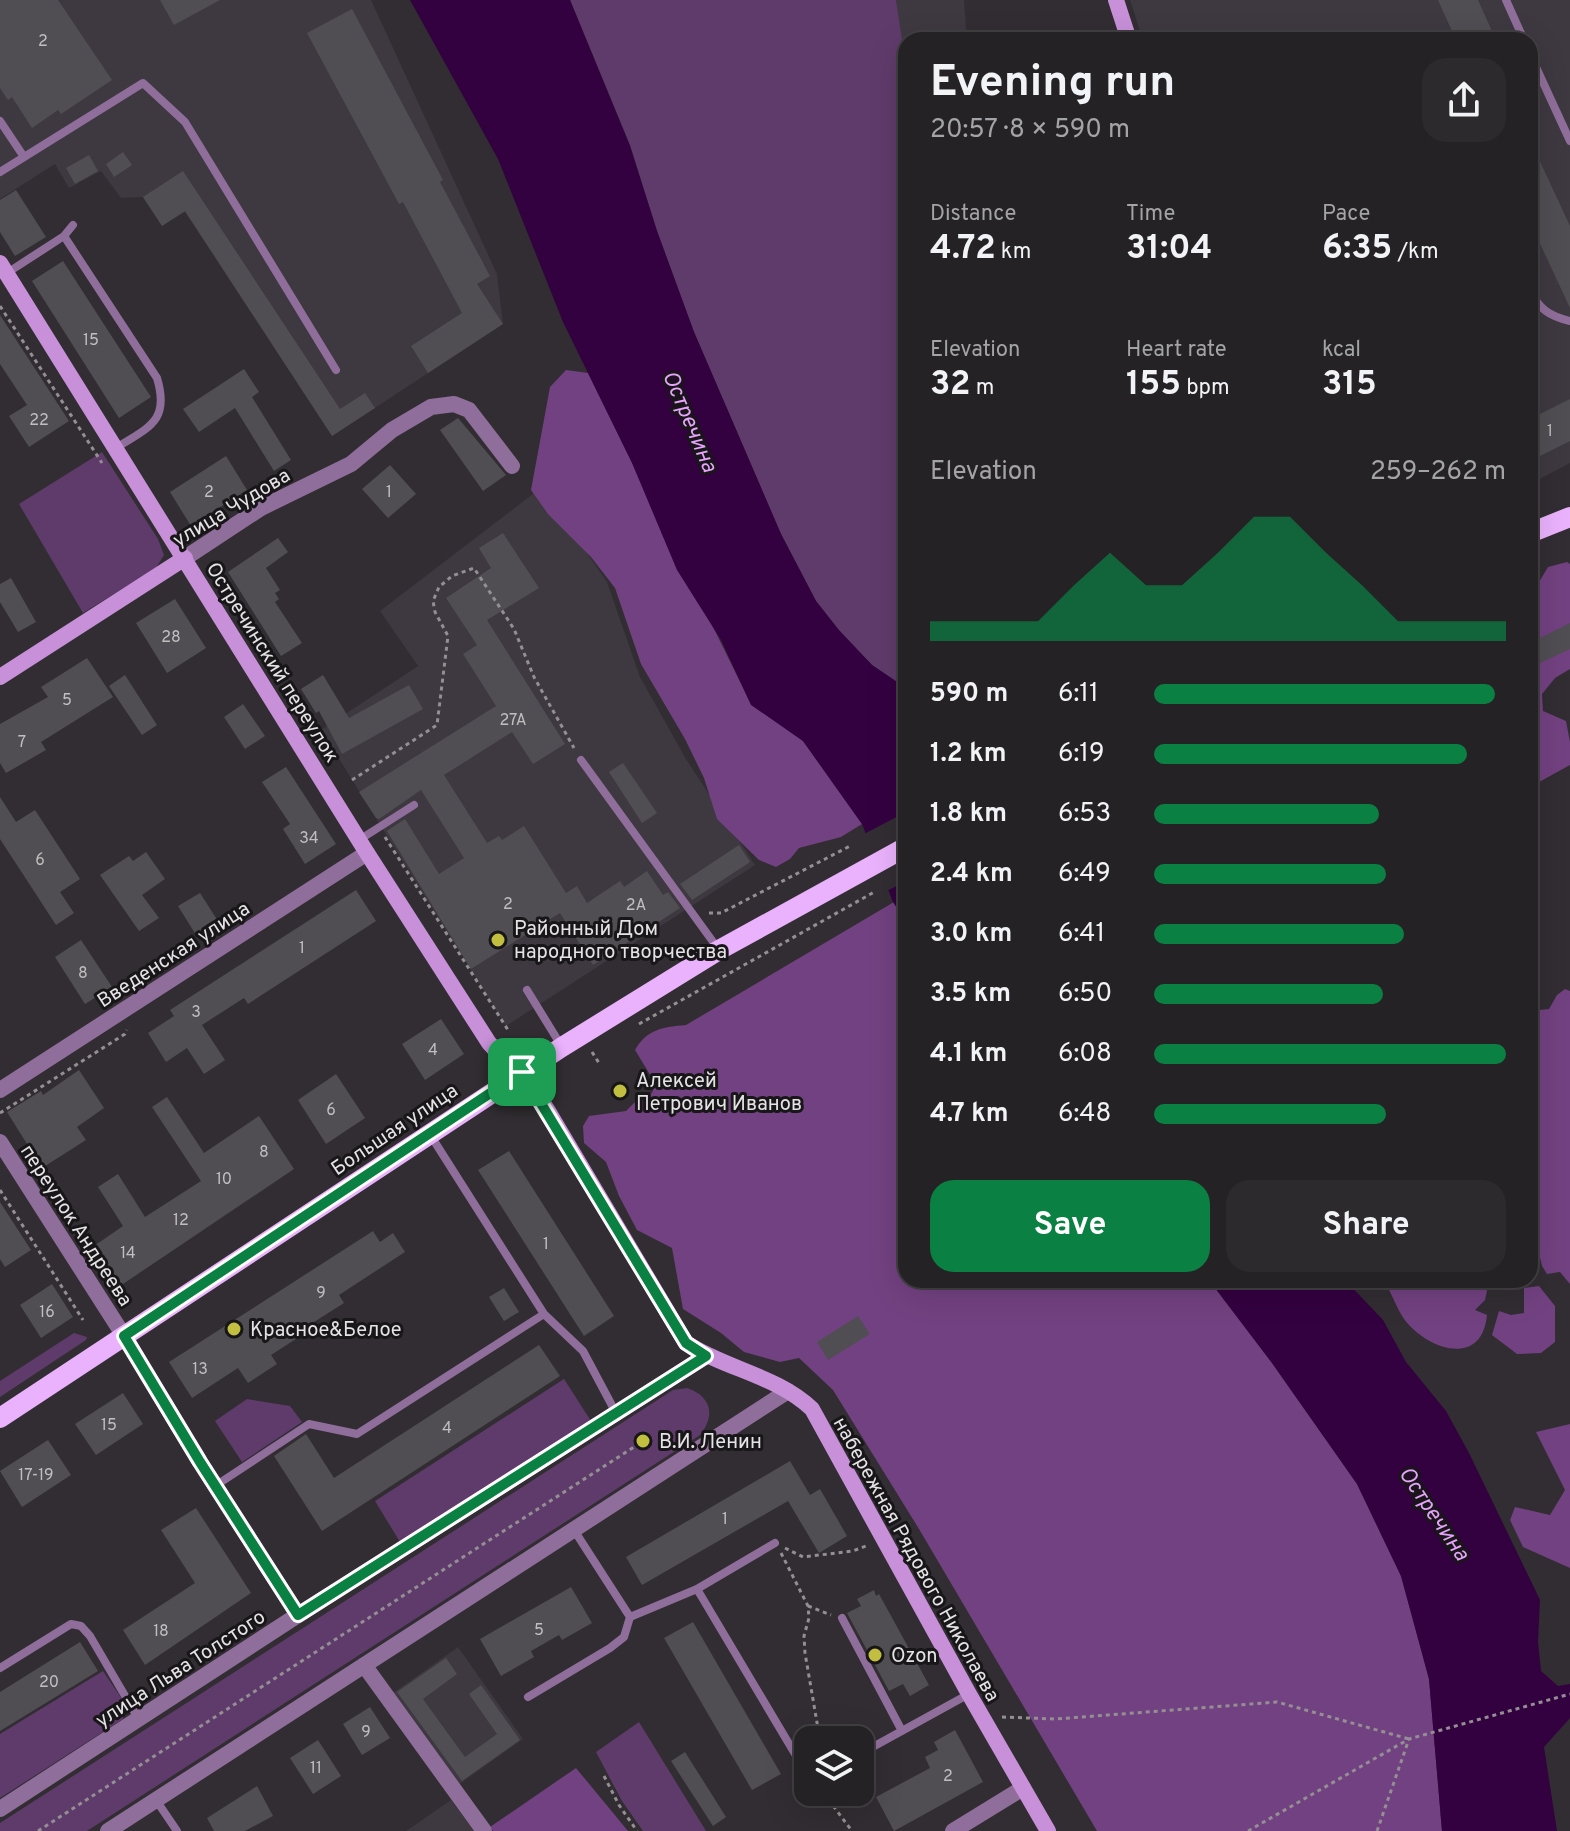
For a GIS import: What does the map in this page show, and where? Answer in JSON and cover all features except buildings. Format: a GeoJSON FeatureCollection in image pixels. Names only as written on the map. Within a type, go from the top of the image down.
{"type":"FeatureCollection","features":[{"type":"Feature","properties":{"kind":"main road"},"geometry":{"type":"LineString","coordinates":[[1538,530],[1570,517]]}},
{"type":"Feature","properties":{"kind":"main road","name":"Большая улица"},"geometry":{"type":"LineString","coordinates":[[0,1418],[522,1072],[719,950],[898,851]]}},
{"type":"Feature","properties":{"kind":"street"},"geometry":{"type":"LineString","coordinates":[[1116,0],[1126,32]]}},
{"type":"Feature","properties":{"kind":"street","name":"Остречинский переулок"},"geometry":{"type":"LineString","coordinates":[[3,268],[489,1043],[522,1072],[686,1343],[706,1356]]}},
{"type":"Feature","properties":{"kind":"street","name":"улица Чудова"},"geometry":{"type":"LineString","coordinates":[[0,677],[261,508],[351,464],[392,430],[431,407],[454,404],[469,410],[512,466]]}},
{"type":"Feature","properties":{"kind":"street","name":"Введенская улица"},"geometry":{"type":"LineString","coordinates":[[0,1090],[363,846]]}},
{"type":"Feature","properties":{"kind":"street","name":"переулок Андреева"},"geometry":{"type":"LineString","coordinates":[[0,1142],[298,1615]]}},
{"type":"Feature","properties":{"kind":"street","name":"набережная Рядового Николаева"},"geometry":{"type":"LineString","coordinates":[[706,1356],[788,1391],[812,1409],[981,1717],[1048,1831]]}},
{"type":"Feature","properties":{"kind":"street","name":"улица Льва Толстого"},"geometry":{"type":"LineString","coordinates":[[0,1809],[706,1356]]}},
{"type":"Feature","properties":{"kind":"street"},"geometry":{"type":"LineString","coordinates":[[108,1831],[788,1391]]}},
{"type":"Feature","properties":{"kind":"street"},"geometry":{"type":"LineString","coordinates":[[364,1665],[484,1831]]}},
{"type":"Feature","properties":{"kind":"street"},"geometry":{"type":"LineString","coordinates":[[953,1831],[1023,1788]]}},
{"type":"Feature","properties":{"kind":"lane"},"geometry":{"type":"LineString","coordinates":[[1506,0],[1520,32]]}},
{"type":"Feature","properties":{"kind":"lane"},"geometry":{"type":"LineString","coordinates":[[1538,71],[1570,141]]}},
{"type":"Feature","properties":{"kind":"lane"},"geometry":{"type":"LineString","coordinates":[[0,172],[143,83],[185,122],[336,370]]}},
{"type":"Feature","properties":{"kind":"lane"},"geometry":{"type":"LineString","coordinates":[[0,121],[24,157]]}},
{"type":"Feature","properties":{"kind":"lane"},"geometry":{"type":"LineString","coordinates":[[3,268],[64,236],[73,225]]}},
{"type":"Feature","properties":{"kind":"lane"},"geometry":{"type":"LineString","coordinates":[[64,236],[157,378],[162,395],[161,414],[151,426],[116,448]]}},
{"type":"Feature","properties":{"kind":"lane"},"geometry":{"type":"LineString","coordinates":[[1538,307],[1554,317],[1570,321]]}},
{"type":"Feature","properties":{"kind":"lane"},"geometry":{"type":"LineString","coordinates":[[581,760],[719,950]]}},
{"type":"Feature","properties":{"kind":"lane"},"geometry":{"type":"LineString","coordinates":[[363,846],[379,827],[414,805]]}},
{"type":"Feature","properties":{"kind":"lane"},"geometry":{"type":"LineString","coordinates":[[527,990],[562,1047]]}},
{"type":"Feature","properties":{"kind":"lane"},"geometry":{"type":"LineString","coordinates":[[430,1135],[544,1314],[583,1351],[616,1413]]}},
{"type":"Feature","properties":{"kind":"lane"},"geometry":{"type":"LineString","coordinates":[[215,1486],[309,1424],[357,1434],[544,1314]]}},
{"type":"Feature","properties":{"kind":"lane"},"geometry":{"type":"LineString","coordinates":[[528,1697],[610,1648],[624,1637],[630,1617],[573,1529]]}},
{"type":"Feature","properties":{"kind":"lane"},"geometry":{"type":"LineString","coordinates":[[630,1617],[697,1589],[775,1543]]}},
{"type":"Feature","properties":{"kind":"lane"},"geometry":{"type":"LineString","coordinates":[[697,1589],[794,1752]]}},
{"type":"Feature","properties":{"kind":"lane"},"geometry":{"type":"LineString","coordinates":[[842,1618],[902,1731]]}},
{"type":"Feature","properties":{"kind":"lane"},"geometry":{"type":"LineString","coordinates":[[0,1668],[71,1624],[81,1626],[139,1719]]}},
{"type":"Feature","properties":{"kind":"lane"},"geometry":{"type":"LineString","coordinates":[[874,1746],[969,1694]]}},
{"type":"Feature","properties":{"kind":"lane"},"geometry":{"type":"LineString","coordinates":[[156,1800],[177,1831]]}},
{"type":"Feature","properties":{"kind":"path"},"geometry":{"type":"LineString","coordinates":[[0,306],[105,467]]}},
{"type":"Feature","properties":{"kind":"path"},"geometry":{"type":"LineString","coordinates":[[352,780],[437,725],[448,636],[433,601],[439,587],[452,576],[474,568],[514,629],[534,677],[581,760]]}},
{"type":"Feature","properties":{"kind":"path"},"geometry":{"type":"LineString","coordinates":[[379,827],[508,1030]]}},
{"type":"Feature","properties":{"kind":"path"},"geometry":{"type":"LineString","coordinates":[[694,913],[721,913],[852,845]]}},
{"type":"Feature","properties":{"kind":"path"},"geometry":{"type":"LineString","coordinates":[[627,1031],[876,891]]}},
{"type":"Feature","properties":{"kind":"path"},"geometry":{"type":"LineString","coordinates":[[592,1052],[599,1063]]}},
{"type":"Feature","properties":{"kind":"path"},"geometry":{"type":"LineString","coordinates":[[0,1190],[83,1320]]}},
{"type":"Feature","properties":{"kind":"path"},"geometry":{"type":"LineString","coordinates":[[38,1831],[634,1447]]}},
{"type":"Feature","properties":{"kind":"path"},"geometry":{"type":"LineString","coordinates":[[775,1543],[803,1557],[836,1554],[866,1546]]}},
{"type":"Feature","properties":{"kind":"path"},"geometry":{"type":"LineString","coordinates":[[775,1543],[808,1606],[805,1653],[818,1726]]}},
{"type":"Feature","properties":{"kind":"path"},"geometry":{"type":"LineString","coordinates":[[808,1606],[842,1618]]}},
{"type":"Feature","properties":{"kind":"path"},"geometry":{"type":"LineString","coordinates":[[1248,1831],[1409,1739],[1570,1694]]}},
{"type":"Feature","properties":{"kind":"path"},"geometry":{"type":"LineString","coordinates":[[981,1717],[1056,1719],[1277,1702],[1409,1739]]}},
{"type":"Feature","properties":{"kind":"path"},"geometry":{"type":"LineString","coordinates":[[1377,1831],[1409,1739]]}},
{"type":"Feature","properties":{"kind":"path"},"geometry":{"type":"LineString","coordinates":[[604,1776],[637,1831]]}},
{"type":"Feature","properties":{"kind":"path"},"geometry":{"type":"LineString","coordinates":[[833,1806],[852,1831]]}},
{"type":"Feature","properties":{"kind":"shaded area"},"geometry":{"type":"Polygon","coordinates":[[[0,0],[371,0],[497,274],[503,324],[332,436],[185,212],[162,226],[143,197],[121,198],[101,171],[69,188],[55,164],[0,199],[0,0]]]}},
{"type":"Feature","properties":{"kind":"shaded area"},"geometry":{"type":"Polygon","coordinates":[[[570,0],[896,0],[901,32],[898,32],[898,683],[872,665],[839,631],[816,601],[781,534],[694,332],[630,145],[570,0]]]}},
{"type":"Feature","properties":{"kind":"shaded area"},"geometry":{"type":"Polygon","coordinates":[[[896,0],[964,0],[966,32],[900,32],[896,0]]]}},
{"type":"Feature","properties":{"kind":"shaded area"},"geometry":{"type":"Polygon","coordinates":[[[1130,0],[1570,0],[1570,463],[1538,480],[1538,32],[1140,32],[1130,0]]]}},
{"type":"Feature","properties":{"kind":"shaded area"},"geometry":{"type":"Polygon","coordinates":[[[566,370],[588,373],[751,704],[803,741],[862,824],[841,837],[799,848],[790,859],[776,867],[759,860],[717,819],[704,778],[685,739],[641,664],[615,588],[591,557],[548,514],[531,490],[550,387],[566,370]]]}},
{"type":"Feature","properties":{"kind":"shaded area"},"geometry":{"type":"Polygon","coordinates":[[[102,452],[158,539],[164,555],[156,568],[83,613],[19,504],[102,452]]]}},
{"type":"Feature","properties":{"kind":"shaded area"},"geometry":{"type":"Polygon","coordinates":[[[542,487],[607,582],[640,677],[686,759],[755,865],[506,1026],[321,730],[418,666],[380,611],[542,487]]]}},
{"type":"Feature","properties":{"kind":"shaded area"},"geometry":{"type":"Polygon","coordinates":[[[1570,564],[1570,669],[1555,678],[1542,694],[1543,711],[1566,721],[1570,765],[1538,783],[1538,583],[1548,567],[1570,564]]]}},
{"type":"Feature","properties":{"kind":"shaded area"},"geometry":{"type":"Polygon","coordinates":[[[894,902],[898,909],[898,1288],[1215,1288],[1357,1484],[1401,1576],[1429,1679],[1442,1831],[1097,1831],[833,1390],[799,1358],[780,1362],[744,1352],[683,1309],[672,1248],[637,1230],[606,1162],[584,1143],[583,1126],[589,1116],[626,1111],[639,1098],[652,1093],[655,1083],[635,1050],[640,1043],[650,1033],[686,1025],[894,902]]]}},
{"type":"Feature","properties":{"kind":"shaded area"},"geometry":{"type":"Polygon","coordinates":[[[1565,989],[1570,991],[1570,1284],[1560,1272],[1547,1274],[1538,1249],[1538,1010],[1549,1009],[1557,995],[1565,989]]]}},
{"type":"Feature","properties":{"kind":"shaded area"},"geometry":{"type":"Polygon","coordinates":[[[1538,1286],[1555,1306],[1555,1342],[1541,1353],[1517,1354],[1492,1335],[1499,1311],[1511,1315],[1524,1313],[1524,1288],[1538,1286]]]}},
{"type":"Feature","properties":{"kind":"shaded area"},"geometry":{"type":"Polygon","coordinates":[[[1388,1288],[1485,1288],[1487,1291],[1485,1300],[1475,1310],[1487,1315],[1483,1332],[1475,1343],[1464,1348],[1439,1345],[1426,1339],[1404,1319],[1388,1288]]]}},
{"type":"Feature","properties":{"kind":"shaded area"},"geometry":{"type":"Polygon","coordinates":[[[74,1333],[87,1337],[86,1340],[0,1397],[0,1381],[74,1333]]]}},
{"type":"Feature","properties":{"kind":"shaded area"},"geometry":{"type":"Polygon","coordinates":[[[564,1379],[591,1421],[400,1542],[375,1501],[564,1379]]]}},
{"type":"Feature","properties":{"kind":"shaded area"},"geometry":{"type":"Polygon","coordinates":[[[687,1388],[701,1396],[708,1407],[708,1420],[700,1435],[87,1831],[0,1831],[0,1823],[673,1390],[687,1388]]]}},
{"type":"Feature","properties":{"kind":"shaded area"},"geometry":{"type":"Polygon","coordinates":[[[247,1399],[290,1406],[302,1422],[242,1462],[215,1421],[247,1399]]]}},
{"type":"Feature","properties":{"kind":"shaded area"},"geometry":{"type":"Polygon","coordinates":[[[1570,1424],[1570,1568],[1523,1547],[1510,1520],[1515,1507],[1550,1515],[1565,1490],[1536,1432],[1570,1424]]]}},
{"type":"Feature","properties":{"kind":"shaded area"},"geometry":{"type":"Polygon","coordinates":[[[458,1647],[523,1739],[458,1785],[393,1693],[458,1647]]]}},
{"type":"Feature","properties":{"kind":"shaded area"},"geometry":{"type":"Polygon","coordinates":[[[103,1671],[122,1699],[123,1719],[0,1798],[0,1734],[103,1671]]]}},
{"type":"Feature","properties":{"kind":"shaded area"},"geometry":{"type":"Polygon","coordinates":[[[639,1722],[706,1831],[643,1831],[622,1801],[596,1752],[639,1722]]]}},
{"type":"Feature","properties":{"kind":"shaded area"},"geometry":{"type":"Polygon","coordinates":[[[576,1768],[628,1831],[493,1831],[490,1827],[576,1768]]]}},
{"type":"Feature","properties":{"kind":"shaded area"},"geometry":{"type":"Polygon","coordinates":[[[451,1800],[474,1831],[406,1831],[451,1800]]]}},
{"type":"Feature","properties":{"kind":"water","name":"Остречина"},"geometry":{"type":"Polygon","coordinates":[[[410,0],[570,0],[630,146],[694,332],[781,534],[816,601],[872,665],[898,683],[898,910],[862,824],[803,741],[751,705],[721,640],[677,570],[632,463],[563,322],[498,159],[410,0]]]}},
{"type":"Feature","properties":{"kind":"water","name":"Остречина"},"geometry":{"type":"Polygon","coordinates":[[[1215,1288],[1353,1288],[1383,1320],[1406,1362],[1446,1411],[1540,1600],[1538,1642],[1541,1671],[1558,1686],[1570,1684],[1570,1718],[1544,1747],[1557,1831],[1442,1831],[1429,1679],[1401,1576],[1357,1484],[1215,1288]]]}},
{"type":"Feature","properties":{"kind":"pier"},"geometry":{"type":"Polygon","coordinates":[[[898,816],[898,885],[885,892],[862,835],[898,816]]]}},
{"type":"Feature","properties":{"kind":"place","name":"Районный Дом народного творчества"},"geometry":{"type":"Point","coordinates":[498,940]}},
{"type":"Feature","properties":{"kind":"place","name":"Алексей Петрович Иванов"},"geometry":{"type":"Point","coordinates":[620,1091]}},
{"type":"Feature","properties":{"kind":"place","name":"Красное&Белое"},"geometry":{"type":"Point","coordinates":[234,1329]}},
{"type":"Feature","properties":{"kind":"place","name":"В.И. Ленин"},"geometry":{"type":"Point","coordinates":[643,1441]}},
{"type":"Feature","properties":{"kind":"place","name":"Ozon"},"geometry":{"type":"Point","coordinates":[875,1655]}},
{"type":"Feature","properties":{"kind":"route"},"geometry":{"type":"LineString","coordinates":[[522,1072],[686,1343],[706,1356],[298,1615],[124,1336],[522,1072]]}}]}
